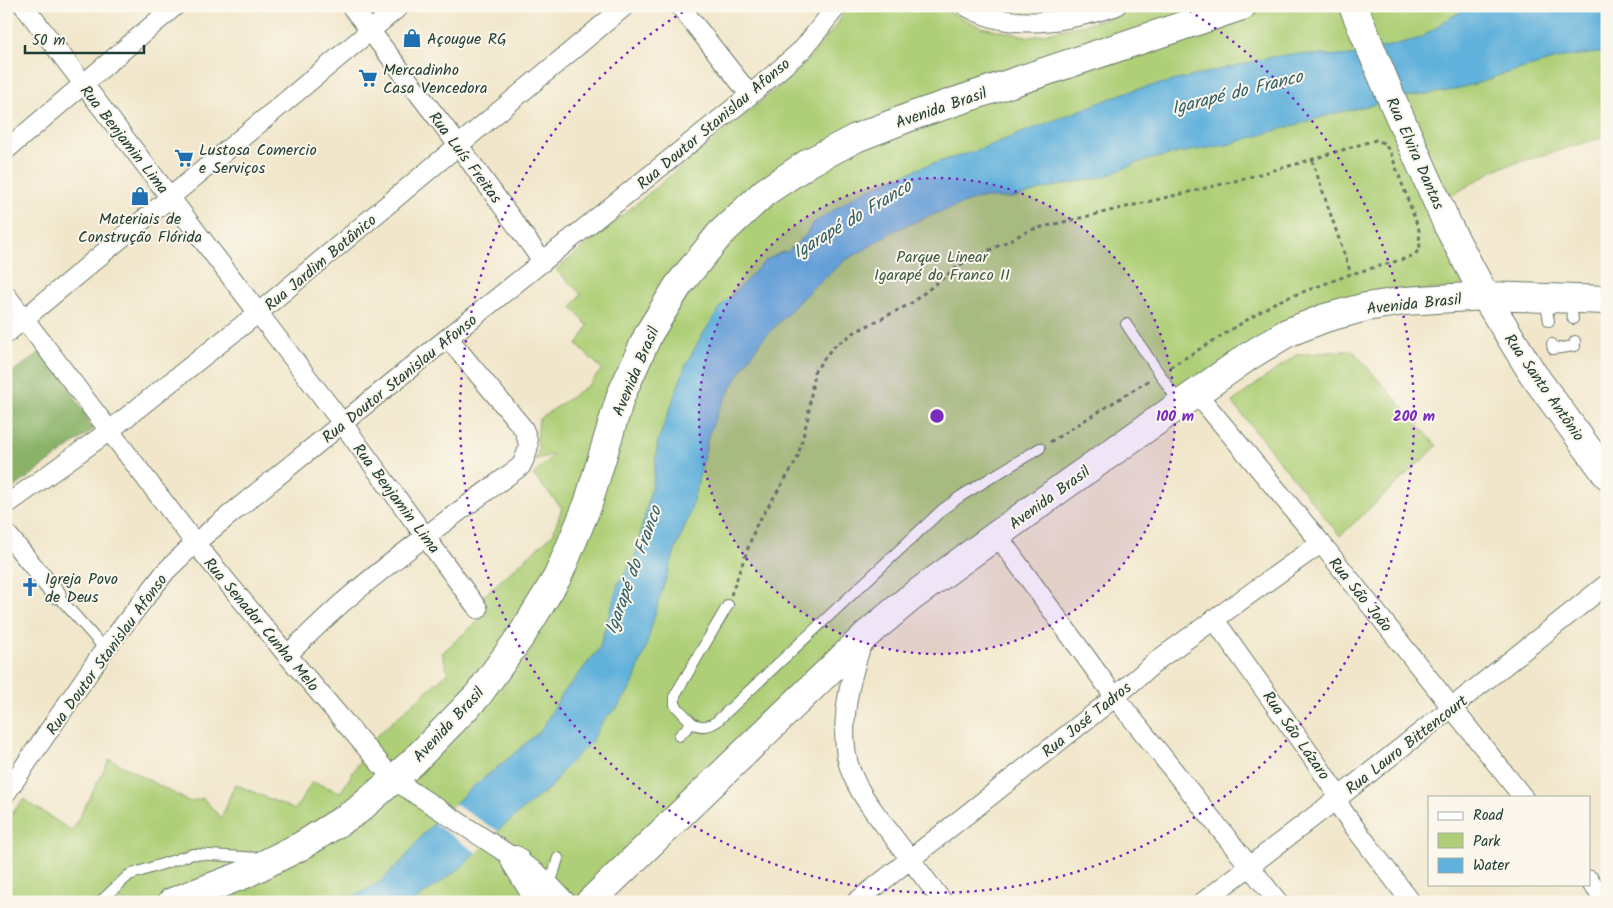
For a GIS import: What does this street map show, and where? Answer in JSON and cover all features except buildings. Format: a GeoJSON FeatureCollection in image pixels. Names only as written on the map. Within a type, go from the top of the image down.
{"type":"FeatureCollection","features":[{"type":"Feature","properties":{"kind":"main road","name":"Avenida Brasil"},"geometry":{"type":"LineString","coordinates":[[172,902],[243,875],[276,859],[356,811],[394,780],[439,737],[478,695],[523,633],[558,576],[588,504],[621,395],[649,333],[678,286],[720,234],[765,192],[810,162],[856,138],[914,115],[1242,6]]}},
{"type":"Feature","properties":{"kind":"main road","name":"Rua Elvira Dantas"},"geometry":{"type":"LineString","coordinates":[[1357,16],[1448,226],[1485,296]]}},
{"type":"Feature","properties":{"kind":"main road","name":"Avenida Brasil"},"geometry":{"type":"LineString","coordinates":[[590,902],[865,636],[909,599],[1064,486],[1249,356],[1287,333],[1326,318],[1366,307],[1405,301],[1485,296],[1559,310],[1607,300]]}},
{"type":"Feature","properties":{"kind":"main road","name":"Rua Santo Antônio"},"geometry":{"type":"LineString","coordinates":[[1485,296],[1533,374],[1607,475]]}},
{"type":"Feature","properties":{"kind":"main road"},"geometry":{"type":"LineString","coordinates":[[511,857],[532,889],[543,893]]}},
{"type":"Feature","properties":{"kind":"street","name":"Rua Benjamin Lima"},"geometry":{"type":"LineString","coordinates":[[24,6],[343,424],[478,608]]}},
{"type":"Feature","properties":{"kind":"street"},"geometry":{"type":"LineString","coordinates":[[6,150],[84,86],[175,6]]}},
{"type":"Feature","properties":{"kind":"street","name":"Rua Luís Freitas"},"geometry":{"type":"LineString","coordinates":[[352,6],[460,146],[543,262]]}},
{"type":"Feature","properties":{"kind":"street"},"geometry":{"type":"LineString","coordinates":[[6,334],[400,6]]}},
{"type":"Feature","properties":{"kind":"street","name":"Rua Jardim Botânico"},"geometry":{"type":"LineString","coordinates":[[6,506],[109,431],[258,313],[460,146],[624,6]]}},
{"type":"Feature","properties":{"kind":"street"},"geometry":{"type":"LineString","coordinates":[[680,6],[750,95]]}},
{"type":"Feature","properties":{"kind":"street","name":"Rua Doutor Stanislau Afonso"},"geometry":{"type":"LineString","coordinates":[[6,793],[105,649],[166,571],[195,543],[750,95],[803,49],[837,6]]}},
{"type":"Feature","properties":{"kind":"street"},"geometry":{"type":"LineString","coordinates":[[966,6],[999,19],[1024,22],[1055,21],[1116,6]]}},
{"type":"Feature","properties":{"kind":"street","name":"Rua Senador Cunha Melo"},"geometry":{"type":"LineString","coordinates":[[6,295],[195,543],[286,655],[394,780],[511,857]]}},
{"type":"Feature","properties":{"kind":"street"},"geometry":{"type":"LineString","coordinates":[[286,655],[341,604],[426,536],[521,466],[528,450],[528,438],[523,428],[448,338]]}},
{"type":"Feature","properties":{"kind":"street","name":"Rua São João"},"geometry":{"type":"LineString","coordinates":[[1189,399],[1321,543],[1522,796]]}},
{"type":"Feature","properties":{"kind":"street"},"geometry":{"type":"LineString","coordinates":[[6,533],[56,594]]}},
{"type":"Feature","properties":{"kind":"street"},"geometry":{"type":"LineString","coordinates":[[997,535],[1115,697],[1278,902]]}},
{"type":"Feature","properties":{"kind":"street","name":"Rua José Tadros"},"geometry":{"type":"LineString","coordinates":[[856,902],[1115,697],[1159,659],[1321,543]]}},
{"type":"Feature","properties":{"kind":"street","name":"Rua Lauro Bittencourt"},"geometry":{"type":"LineString","coordinates":[[1203,902],[1338,798],[1607,584]]}},
{"type":"Feature","properties":{"kind":"street","name":"Rua São Lázaro"},"geometry":{"type":"LineString","coordinates":[[1214,619],[1320,767],[1338,798],[1342,810],[1411,902]]}},
{"type":"Feature","properties":{"kind":"street"},"geometry":{"type":"LineString","coordinates":[[865,636],[853,668],[848,693],[845,716],[846,754],[853,777],[863,797],[943,902]]}},
{"type":"Feature","properties":{"kind":"street"},"geometry":{"type":"LineString","coordinates":[[1590,881],[1607,902]]}},
{"type":"Feature","properties":{"kind":"street"},"geometry":{"type":"LineString","coordinates":[[543,893],[566,902]]}},
{"type":"Feature","properties":{"kind":"lane"},"geometry":{"type":"LineString","coordinates":[[1126,324],[1160,374],[1189,399]]}},
{"type":"Feature","properties":{"kind":"lane"},"geometry":{"type":"LineString","coordinates":[[1552,344],[1552,349],[1576,346],[1575,341]]}},
{"type":"Feature","properties":{"kind":"lane"},"geometry":{"type":"LineString","coordinates":[[728,605],[675,695],[675,705],[696,725],[706,727],[716,722],[943,509],[1040,448]]}},
{"type":"Feature","properties":{"kind":"lane"},"geometry":{"type":"LineString","coordinates":[[56,594],[105,649]]}},
{"type":"Feature","properties":{"kind":"lane"},"geometry":{"type":"LineString","coordinates":[[679,736],[692,723]]}},
{"type":"Feature","properties":{"kind":"lane"},"geometry":{"type":"LineString","coordinates":[[100,902],[129,875],[193,854],[276,859]]}},
{"type":"Feature","properties":{"kind":"lane"},"geometry":{"type":"LineString","coordinates":[[543,893],[558,858]]}},
{"type":"Feature","properties":{"kind":"path"},"geometry":{"type":"LineString","coordinates":[[728,605],[756,526],[796,460],[808,417],[814,372],[832,348],[855,332],[910,304],[960,266],[1030,230],[1230,182],[1312,160],[1376,140],[1383,143],[1390,151],[1420,230],[1420,249],[1414,255],[1352,274],[1276,302],[1040,448]]}},
{"type":"Feature","properties":{"kind":"path"},"geometry":{"type":"LineString","coordinates":[[1312,160],[1352,274]]}},
{"type":"Feature","properties":{"kind":"green space","name":"Parque Linear Igarapé do Franco II"},"geometry":{"type":"Polygon","coordinates":[[[847,6],[943,6],[948,11],[981,27],[1031,37],[1103,20],[1146,6],[1607,6],[1607,136],[1496,169],[1433,207],[1472,288],[1366,293],[1024,504],[582,893],[576,902],[6,902],[6,822],[23,799],[72,831],[110,759],[190,802],[203,798],[221,818],[235,784],[295,810],[312,782],[341,792],[373,739],[448,672],[442,653],[486,614],[478,601],[553,534],[562,508],[533,475],[554,454],[534,460],[539,450],[537,439],[539,419],[590,384],[602,369],[577,345],[588,326],[572,307],[581,294],[556,270],[800,69],[838,23],[847,6]]]}},
{"type":"Feature","properties":{"kind":"green space"},"geometry":{"type":"Polygon","coordinates":[[[46,349],[94,429],[9,491],[6,487],[6,376],[46,349]]]}},
{"type":"Feature","properties":{"kind":"green space"},"geometry":{"type":"Polygon","coordinates":[[[1352,350],[1437,446],[1340,536],[1232,402],[1296,355],[1352,350]]]}},
{"type":"Feature","properties":{"kind":"water","name":"Igarapé do Franco"},"geometry":{"type":"Polygon","coordinates":[[[1470,6],[1607,6],[1607,52],[1564,57],[1448,91],[1408,97],[1340,112],[1226,145],[1139,162],[1106,176],[1047,188],[1014,198],[979,198],[891,232],[847,259],[810,290],[761,341],[719,409],[708,436],[689,516],[674,554],[646,647],[632,686],[618,707],[605,718],[591,742],[561,772],[553,785],[502,827],[463,866],[413,902],[344,902],[381,881],[404,859],[424,833],[469,790],[542,729],[560,697],[599,649],[618,584],[635,557],[653,481],[658,441],[685,367],[699,340],[722,305],[766,260],[782,252],[787,252],[806,235],[812,224],[860,193],[922,167],[975,151],[1127,92],[1272,57],[1292,54],[1350,56],[1421,38],[1470,6]]]}},
{"type":"Feature","properties":{"kind":"pier"},"geometry":{"type":"Polygon","coordinates":[[[454,804],[498,831],[477,853],[434,824],[454,804]]]}},
{"type":"Feature","properties":{"kind":"place","name":"Açougue RG"},"geometry":{"type":"Point","coordinates":[412,38]}},
{"type":"Feature","properties":{"kind":"place","name":"Mercadinho Casa Vencedora"},"geometry":{"type":"Point","coordinates":[368,78]}},
{"type":"Feature","properties":{"kind":"place","name":"Lustosa Comercio e Serviços"},"geometry":{"type":"Point","coordinates":[184,158]}},
{"type":"Feature","properties":{"kind":"place","name":"Materiais de Construção Flórida"},"geometry":{"type":"Point","coordinates":[140,196]}},
{"type":"Feature","properties":{"kind":"place","name":"Igreja Povo de Deus"},"geometry":{"type":"Point","coordinates":[30,587]}}]}
